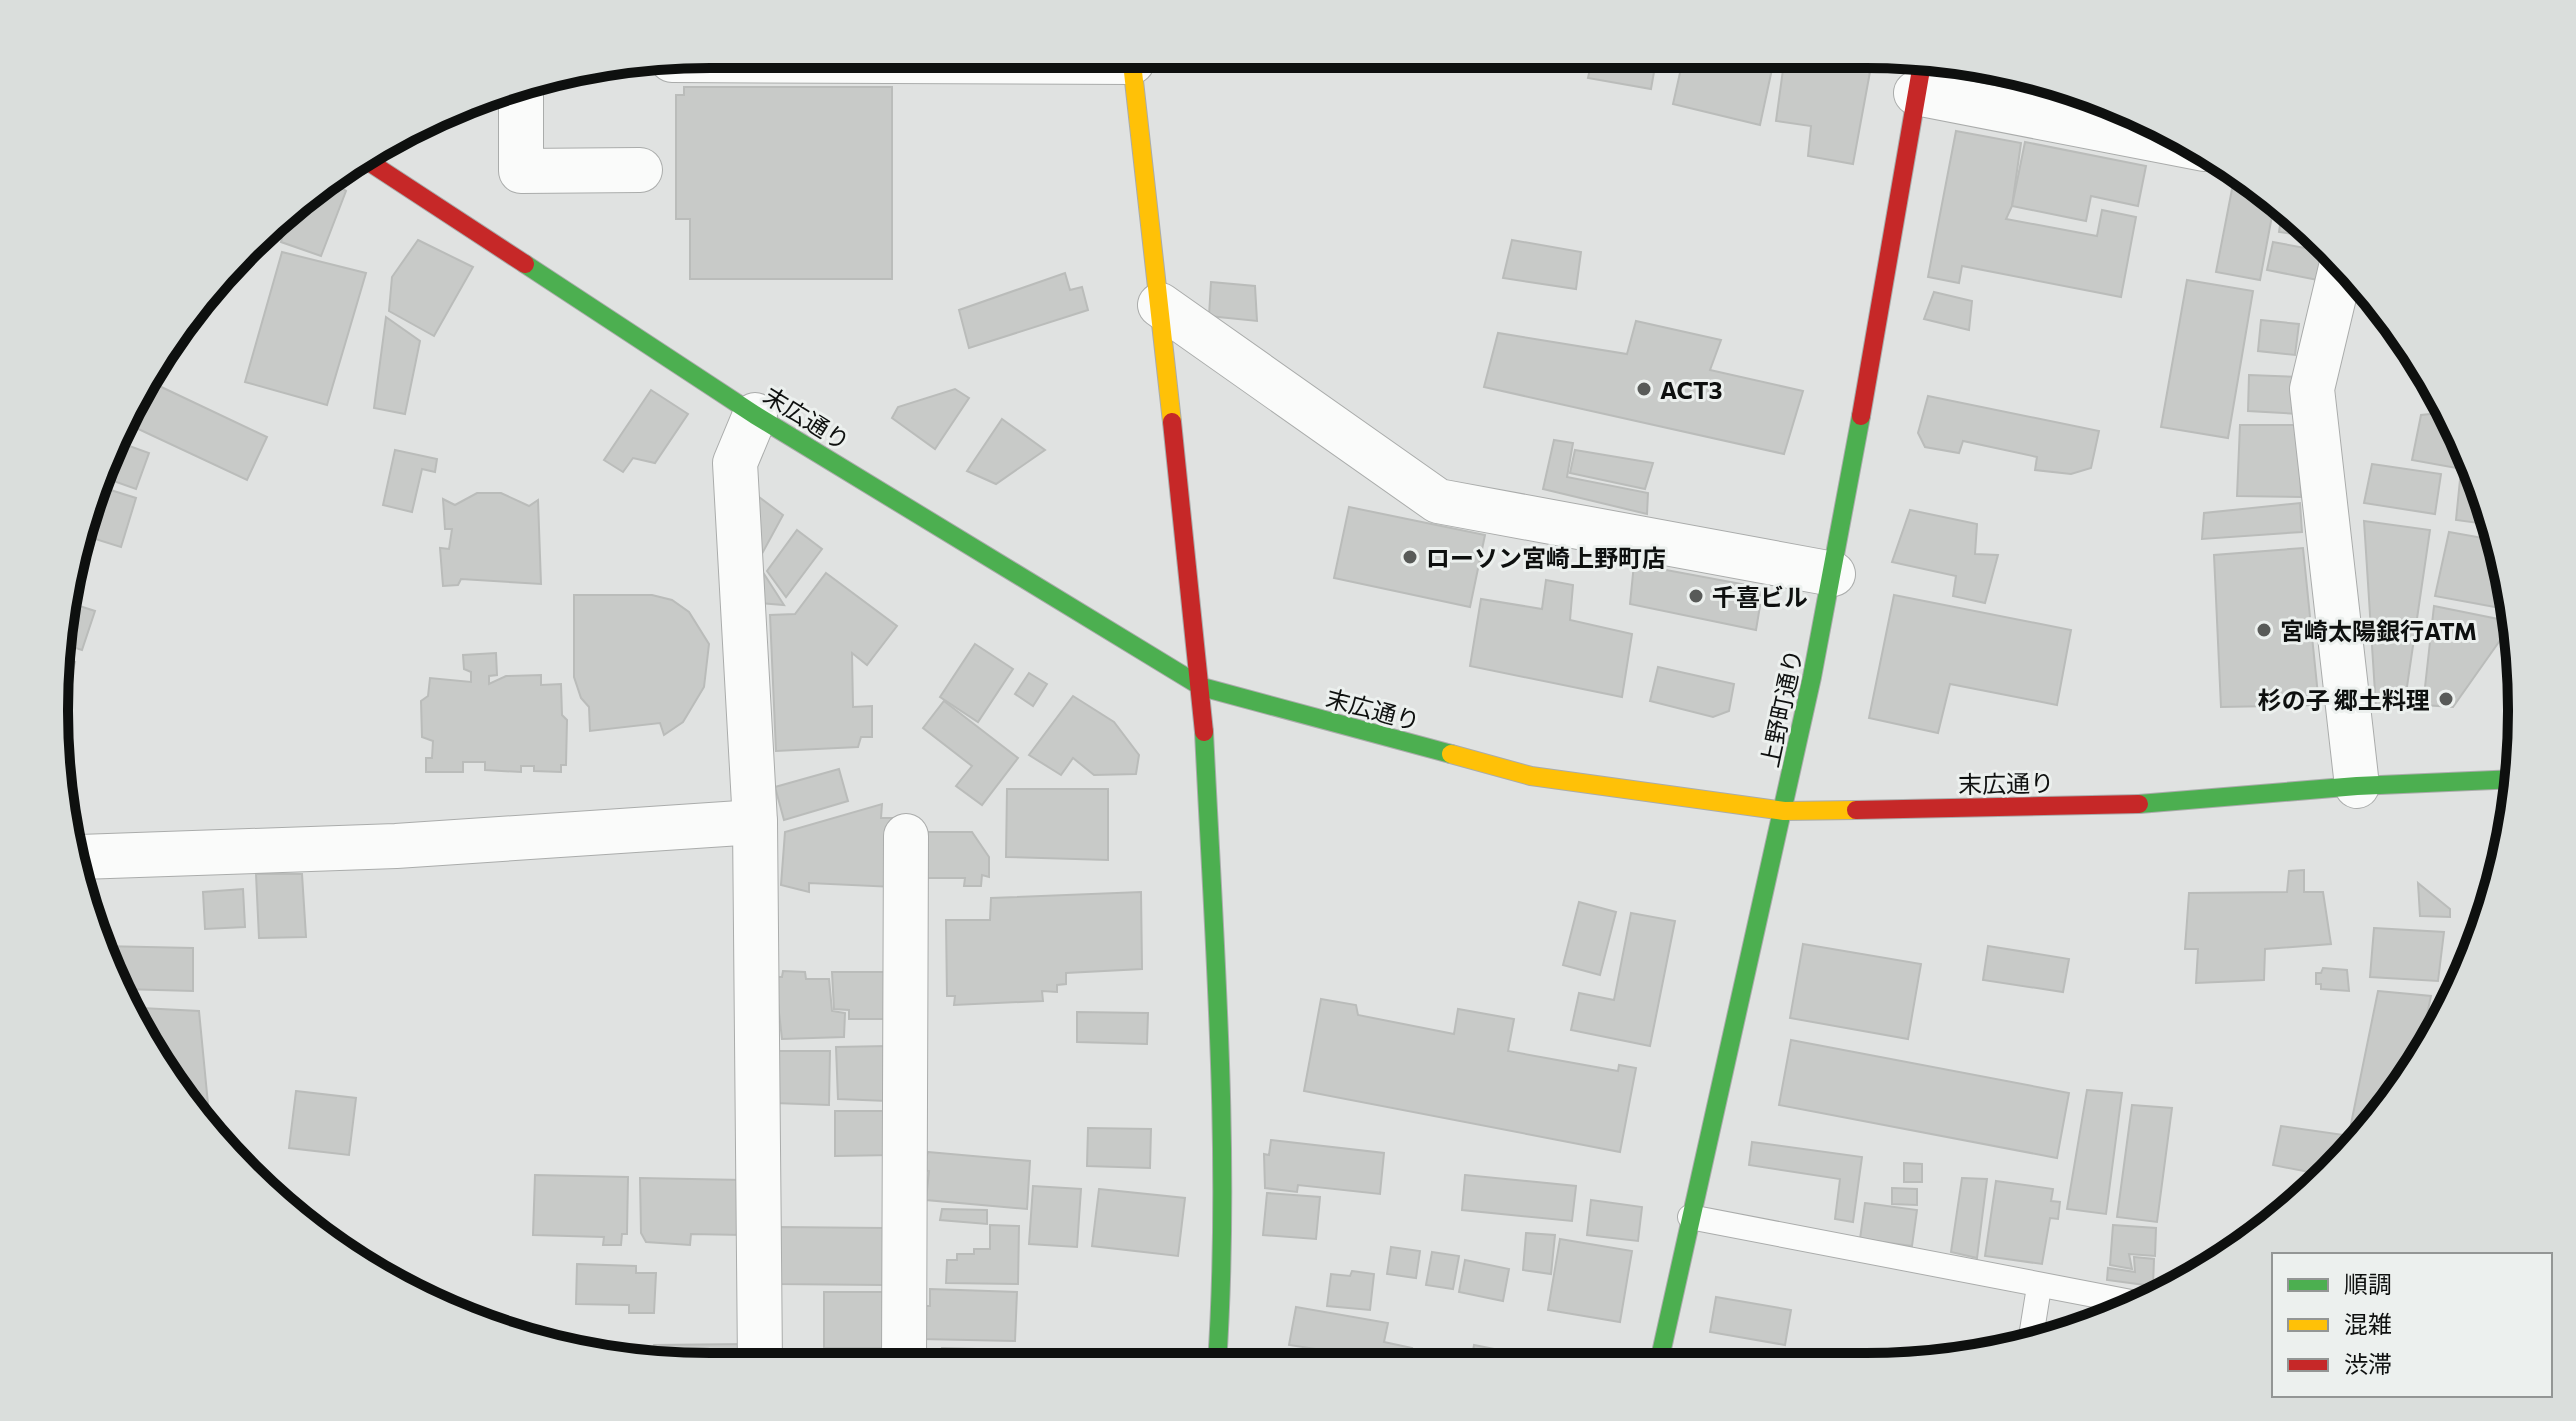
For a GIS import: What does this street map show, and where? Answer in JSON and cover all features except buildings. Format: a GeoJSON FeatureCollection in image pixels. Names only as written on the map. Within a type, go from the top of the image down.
{"type":"FeatureCollection","features":[{"type":"Feature","properties":{"kind":"street"},"geometry":{"type":"LineString","coordinates":[[1132,68],[1202,687],[1215,956],[1223,1276],[1218,1353]]}},
{"type":"Feature","properties":{"kind":"street"},"geometry":{"type":"LineString","coordinates":[[1919,76],[2154,136]]}},
{"type":"Feature","properties":{"kind":"street","name":"上野町通り"},"geometry":{"type":"LineString","coordinates":[[1661,1353],[1784,811],[1833,574],[1919,76]]}},
{"type":"Feature","properties":{"kind":"street"},"geometry":{"type":"LineString","coordinates":[[521,97],[521,171],[640,170]]}},
{"type":"Feature","properties":{"kind":"street","name":"末広通り"},"geometry":{"type":"LineString","coordinates":[[373,164],[755,415],[1202,687],[1531,776],[1784,811],[2160,804],[2357,786],[2504,780]]}},
{"type":"Feature","properties":{"kind":"street"},"geometry":{"type":"LineString","coordinates":[[2339,276],[2312,389],[2357,786]]}},
{"type":"Feature","properties":{"kind":"street"},"geometry":{"type":"LineString","coordinates":[[1160,305],[1438,501],[1833,574]]}},
{"type":"Feature","properties":{"kind":"street"},"geometry":{"type":"LineString","coordinates":[[755,415],[735,463],[755,822],[760,1353]]}},
{"type":"Feature","properties":{"kind":"street"},"geometry":{"type":"LineString","coordinates":[[85,857],[396,846],[755,822]]}},
{"type":"Feature","properties":{"kind":"street"},"geometry":{"type":"LineString","coordinates":[[904,1353],[906,836]]}},
{"type":"Feature","properties":{"kind":"lane"},"geometry":{"type":"LineString","coordinates":[[1690,1217],[2120,1300]]}},
{"type":"Feature","properties":{"kind":"lane"},"geometry":{"type":"LineString","coordinates":[[2032,1331],[2039,1287]]}},
{"type":"Feature","properties":{"kind":"traffic: fast"},"geometry":{"type":"LineString","coordinates":[[525,264],[755,415],[1202,687],[1451,754]]}},
{"type":"Feature","properties":{"kind":"traffic: fast"},"geometry":{"type":"LineString","coordinates":[[1661,1353],[1812,677],[1861,416]]}},
{"type":"Feature","properties":{"kind":"traffic: fast"},"geometry":{"type":"LineString","coordinates":[[1204,732],[1222,1127],[1218,1353]]}},
{"type":"Feature","properties":{"kind":"traffic: fast"},"geometry":{"type":"LineString","coordinates":[[2139,804],[2357,786],[2504,780]]}},
{"type":"Feature","properties":{"kind":"traffic: slow"},"geometry":{"type":"LineString","coordinates":[[1133,68],[1172,422]]}},
{"type":"Feature","properties":{"kind":"traffic: slow"},"geometry":{"type":"LineString","coordinates":[[1451,754],[1531,776],[1784,811],[1856,810]]}},
{"type":"Feature","properties":{"kind":"traffic: jam"},"geometry":{"type":"LineString","coordinates":[[1861,416],[1921,70]]}},
{"type":"Feature","properties":{"kind":"traffic: jam"},"geometry":{"type":"LineString","coordinates":[[373,164],[525,264]]}},
{"type":"Feature","properties":{"kind":"traffic: jam"},"geometry":{"type":"LineString","coordinates":[[1172,422],[1204,732]]}},
{"type":"Feature","properties":{"kind":"traffic: jam"},"geometry":{"type":"LineString","coordinates":[[1856,810],[2139,804]]}},
{"type":"Feature","properties":{"kind":"place","name":"ACT3"},"geometry":{"type":"Point","coordinates":[1644,389]}},
{"type":"Feature","properties":{"kind":"place","name":"ローソン宮崎上野町店"},"geometry":{"type":"Point","coordinates":[1410,557]}},
{"type":"Feature","properties":{"kind":"place","name":"千喜ビル"},"geometry":{"type":"Point","coordinates":[1696,596]}},
{"type":"Feature","properties":{"kind":"place","name":"宮崎太陽銀行ATM"},"geometry":{"type":"Point","coordinates":[2264,630]}},
{"type":"Feature","properties":{"kind":"place","name":"杉の子 郷土料理"},"geometry":{"type":"Point","coordinates":[2446,699]}}]}
